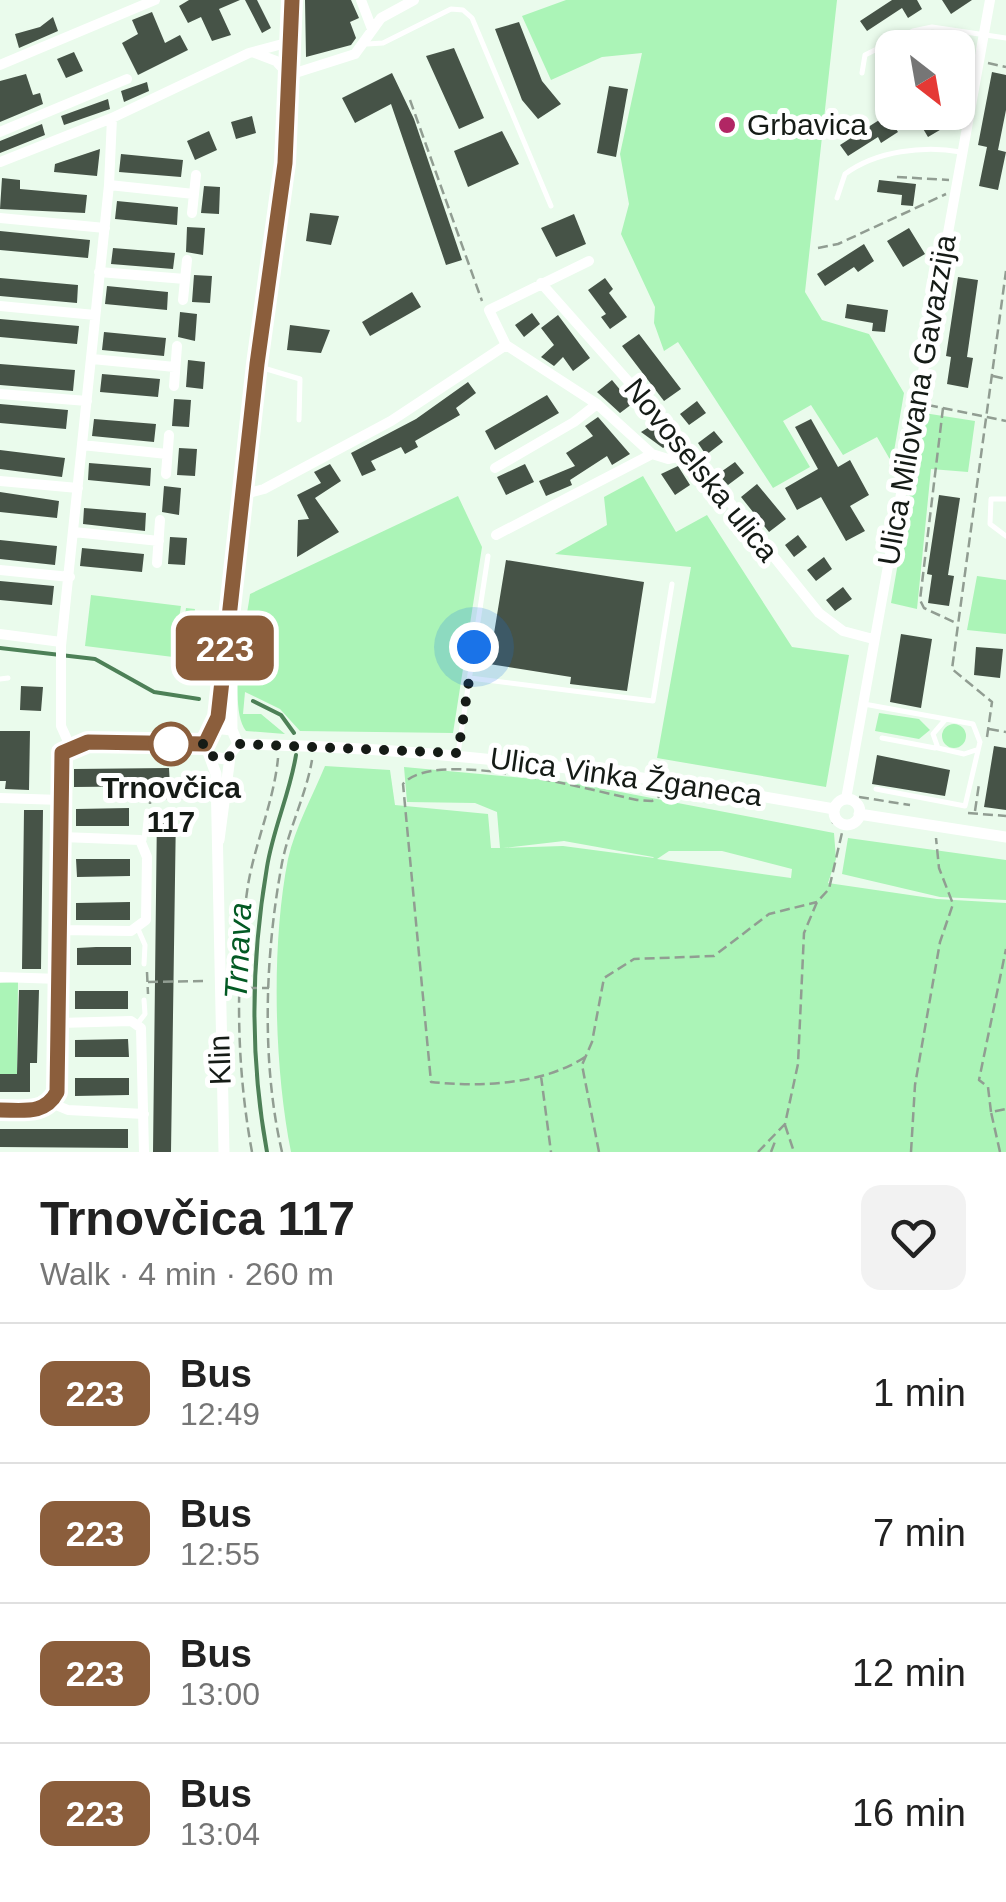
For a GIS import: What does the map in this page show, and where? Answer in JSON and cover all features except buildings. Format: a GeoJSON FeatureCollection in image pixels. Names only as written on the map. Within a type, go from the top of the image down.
{"type":"FeatureCollection","features":[{"type":"Feature","properties":{"kind":"street"},"geometry":{"type":"LineString","coordinates":[[0,65],[155,0]]}},
{"type":"Feature","properties":{"kind":"street"},"geometry":{"type":"LineString","coordinates":[[230,621],[232,730],[238,744],[230,757],[212,757],[205,744],[219,714],[257,366],[285,163],[292,0]]}},
{"type":"Feature","properties":{"kind":"street"},"geometry":{"type":"LineString","coordinates":[[361,0],[372,29]]}},
{"type":"Feature","properties":{"kind":"street"},"geometry":{"type":"LineString","coordinates":[[289,75],[348,57],[367,44],[372,29],[414,0]]}},
{"type":"Feature","properties":{"kind":"street","name":"Ulica Milovana Gavazzija"},"geometry":{"type":"LineString","coordinates":[[846,800],[990,0]]}},
{"type":"Feature","properties":{"kind":"street"},"geometry":{"type":"LineString","coordinates":[[0,162],[112,118],[248,54],[290,42]]}},
{"type":"Feature","properties":{"kind":"street"},"geometry":{"type":"LineString","coordinates":[[248,54],[269,57],[289,75]]}},
{"type":"Feature","properties":{"kind":"street"},"geometry":{"type":"LineString","coordinates":[[0,132],[127,79]]}},
{"type":"Feature","properties":{"kind":"street"},"geometry":{"type":"LineString","coordinates":[[70,746],[61,726],[61,644],[109,184],[112,118]]}},
{"type":"Feature","properties":{"kind":"street"},"geometry":{"type":"LineString","coordinates":[[192,213],[196,175]]}},
{"type":"Feature","properties":{"kind":"street"},"geometry":{"type":"LineString","coordinates":[[109,184],[194,194]]}},
{"type":"Feature","properties":{"kind":"street"},"geometry":{"type":"LineString","coordinates":[[0,218],[104,228]]}},
{"type":"Feature","properties":{"kind":"street"},"geometry":{"type":"LineString","coordinates":[[183,300],[187,260]]}},
{"type":"Feature","properties":{"kind":"street"},"geometry":{"type":"LineString","coordinates":[[589,262],[490,310],[506,345],[597,404],[652,454],[668,459],[692,454]]}},
{"type":"Feature","properties":{"kind":"street"},"geometry":{"type":"LineString","coordinates":[[100,272],[185,279]]}},
{"type":"Feature","properties":{"kind":"street","name":"Novoselska ulica"},"geometry":{"type":"LineString","coordinates":[[541,283],[692,454],[830,624],[873,639]]}},
{"type":"Feature","properties":{"kind":"street"},"geometry":{"type":"LineString","coordinates":[[0,306],[95,315]]}},
{"type":"Feature","properties":{"kind":"street"},"geometry":{"type":"LineString","coordinates":[[242,495],[264,490],[391,422],[506,345]]}},
{"type":"Feature","properties":{"kind":"street"},"geometry":{"type":"LineString","coordinates":[[174,386],[178,346]]}},
{"type":"Feature","properties":{"kind":"street"},"geometry":{"type":"LineString","coordinates":[[92,359],[176,367]]}},
{"type":"Feature","properties":{"kind":"street"},"geometry":{"type":"LineString","coordinates":[[0,394],[87,402]]}},
{"type":"Feature","properties":{"kind":"street"},"geometry":{"type":"LineString","coordinates":[[495,468],[574,422],[597,404]]}},
{"type":"Feature","properties":{"kind":"street"},"geometry":{"type":"LineString","coordinates":[[166,474],[169,434]]}},
{"type":"Feature","properties":{"kind":"street"},"geometry":{"type":"LineString","coordinates":[[82,445],[167,454]]}},
{"type":"Feature","properties":{"kind":"street"},"geometry":{"type":"LineString","coordinates":[[496,535],[587,492],[652,454]]}},
{"type":"Feature","properties":{"kind":"street"},"geometry":{"type":"LineString","coordinates":[[0,481],[78,488]]}},
{"type":"Feature","properties":{"kind":"street"},"geometry":{"type":"LineString","coordinates":[[157,563],[160,520]]}},
{"type":"Feature","properties":{"kind":"street"},"geometry":{"type":"LineString","coordinates":[[74,532],[159,541]]}},
{"type":"Feature","properties":{"kind":"street"},"geometry":{"type":"LineString","coordinates":[[0,570],[70,577]]}},
{"type":"Feature","properties":{"kind":"street"},"geometry":{"type":"LineString","coordinates":[[0,634],[61,644]]}},
{"type":"Feature","properties":{"kind":"street"},"geometry":{"type":"LineString","coordinates":[[210,731],[218,726],[232,730]]}},
{"type":"Feature","properties":{"kind":"street"},"geometry":{"type":"LineString","coordinates":[[51,1103],[58,1085],[61,758],[70,746],[88,742],[205,744]]}},
{"type":"Feature","properties":{"kind":"street","name":"Ulica Vinka Žganeca"},"geometry":{"type":"LineString","coordinates":[[238,744],[458,753],[644,776],[834,810]]}},
{"type":"Feature","properties":{"kind":"street","name":"Klin"},"geometry":{"type":"LineString","coordinates":[[212,757],[224,1152]]}},
{"type":"Feature","properties":{"kind":"street","name":"Klin"},"geometry":{"type":"LineString","coordinates":[[217,849],[230,757]]}},
{"type":"Feature","properties":{"kind":"street"},"geometry":{"type":"LineString","coordinates":[[0,798],[61,800]]}},
{"type":"Feature","properties":{"kind":"street"},"geometry":{"type":"LineString","coordinates":[[846,800],[856,803],[859,814],[853,822],[844,824],[837,820],[834,810],[846,800]]}},
{"type":"Feature","properties":{"kind":"street"},"geometry":{"type":"LineString","coordinates":[[859,814],[1006,837]]}},
{"type":"Feature","properties":{"kind":"street"},"geometry":{"type":"LineString","coordinates":[[60,930],[138,929],[146,920],[143,843],[136,838],[62,837]]}},
{"type":"Feature","properties":{"kind":"street"},"geometry":{"type":"LineString","coordinates":[[0,977],[60,979]]}},
{"type":"Feature","properties":{"kind":"street"},"geometry":{"type":"LineString","coordinates":[[59,1023],[138,1023],[144,1035],[144,1152]]}},
{"type":"Feature","properties":{"kind":"street"},"geometry":{"type":"LineString","coordinates":[[0,1110],[32,1110],[51,1103],[68,1110],[144,1114]]}},
{"type":"Feature","properties":{"kind":"lane"},"geometry":{"type":"LineString","coordinates":[[367,44],[383,43],[451,9],[463,10],[472,18],[514,110],[552,206]]}},
{"type":"Feature","properties":{"kind":"lane"},"geometry":{"type":"LineString","coordinates":[[862,74],[866,55],[913,30],[932,27],[1006,38]]}},
{"type":"Feature","properties":{"kind":"lane"},"geometry":{"type":"LineString","coordinates":[[837,198],[845,174],[879,158],[923,150],[962,152]]}},
{"type":"Feature","properties":{"kind":"lane"},"geometry":{"type":"LineString","coordinates":[[257,366],[300,379],[299,420]]}},
{"type":"Feature","properties":{"kind":"lane"},"geometry":{"type":"LineString","coordinates":[[1006,498],[992,499],[988,512],[990,524],[1006,536]]}},
{"type":"Feature","properties":{"kind":"lane"},"geometry":{"type":"LineString","coordinates":[[458,753],[488,556]]}},
{"type":"Feature","properties":{"kind":"lane"},"geometry":{"type":"LineString","coordinates":[[470,678],[653,700],[672,584]]}},
{"type":"Feature","properties":{"kind":"lane"},"geometry":{"type":"LineString","coordinates":[[861,704],[973,724],[979,734],[964,806],[876,789]]}},
{"type":"Feature","properties":{"kind":"lane"},"geometry":{"type":"LineString","coordinates":[[938,748],[933,734],[945,720]]}},
{"type":"Feature","properties":{"kind":"lane"},"geometry":{"type":"LineString","coordinates":[[882,738],[964,754],[978,748]]}},
{"type":"Feature","properties":{"kind":"lane"},"geometry":{"type":"LineString","coordinates":[[143,843],[146,811]]}},
{"type":"Feature","properties":{"kind":"lane"},"geometry":{"type":"LineString","coordinates":[[138,929],[145,944],[144,964]]}},
{"type":"Feature","properties":{"kind":"lane"},"geometry":{"type":"LineString","coordinates":[[138,1023],[145,1014],[144,1000]]}},
{"type":"Feature","properties":{"kind":"path"},"geometry":{"type":"LineString","coordinates":[[986,62],[1006,67]]}},
{"type":"Feature","properties":{"kind":"path"},"geometry":{"type":"LineString","coordinates":[[410,100],[470,270],[490,310]]}},
{"type":"Feature","properties":{"kind":"path"},"geometry":{"type":"LineString","coordinates":[[897,177],[950,180]]}},
{"type":"Feature","properties":{"kind":"path"},"geometry":{"type":"LineString","coordinates":[[818,248],[838,244],[948,194]]}},
{"type":"Feature","properties":{"kind":"path"},"geometry":{"type":"LineString","coordinates":[[952,668],[1006,271]]}},
{"type":"Feature","properties":{"kind":"path"},"geometry":{"type":"LineString","coordinates":[[991,376],[1006,379]]}},
{"type":"Feature","properties":{"kind":"path"},"geometry":{"type":"LineString","coordinates":[[916,403],[1004,420],[1006,414]]}},
{"type":"Feature","properties":{"kind":"path"},"geometry":{"type":"LineString","coordinates":[[942,408],[920,600],[924,608],[957,624]]}},
{"type":"Feature","properties":{"kind":"path"},"geometry":{"type":"LineString","coordinates":[[988,728],[1006,732]]}},
{"type":"Feature","properties":{"kind":"path"},"geometry":{"type":"LineString","coordinates":[[252,1152],[241,1062],[240,988],[249,883],[281,748]]}},
{"type":"Feature","properties":{"kind":"path"},"geometry":{"type":"LineString","coordinates":[[282,1152],[270,1100],[270,988],[282,862],[311,748]]}},
{"type":"Feature","properties":{"kind":"path"},"geometry":{"type":"LineString","coordinates":[[585,1057],[570,1067],[516,1081],[431,1082],[404,806],[406,780],[416,772],[439,768],[520,776],[645,801],[658,798],[668,788]]}},
{"type":"Feature","properties":{"kind":"path"},"geometry":{"type":"LineString","coordinates":[[146,811],[150,798],[188,798],[200,791]]}},
{"type":"Feature","properties":{"kind":"path"},"geometry":{"type":"LineString","coordinates":[[771,1152],[784,1124],[798,1064],[804,933],[817,902],[829,889],[844,824]]}},
{"type":"Feature","properties":{"kind":"path"},"geometry":{"type":"LineString","coordinates":[[911,1152],[915,1085],[940,942],[953,904],[940,868],[937,837]]}},
{"type":"Feature","properties":{"kind":"path"},"geometry":{"type":"LineString","coordinates":[[600,1152],[583,1074],[598,990],[604,978],[619,966],[645,958],[714,956],[769,914],[817,902]]}},
{"type":"Feature","properties":{"kind":"path"},"geometry":{"type":"LineString","coordinates":[[1000,1152],[988,1087],[979,1080],[1006,949]]}},
{"type":"Feature","properties":{"kind":"path"},"geometry":{"type":"LineString","coordinates":[[144,964],[148,982],[144,1000]]}},
{"type":"Feature","properties":{"kind":"path"},"geometry":{"type":"LineString","coordinates":[[148,982],[209,981]]}},
{"type":"Feature","properties":{"kind":"path"},"geometry":{"type":"LineString","coordinates":[[230,988],[270,988]]}},
{"type":"Feature","properties":{"kind":"path"},"geometry":{"type":"LineString","coordinates":[[541,1074],[551,1152]]}},
{"type":"Feature","properties":{"kind":"path"},"geometry":{"type":"LineString","coordinates":[[992,1112],[1006,1109]]}},
{"type":"Feature","properties":{"kind":"path"},"geometry":{"type":"LineString","coordinates":[[784,1124],[794,1152]]}},
{"type":"Feature","properties":{"kind":"path"},"geometry":{"type":"LineString","coordinates":[[758,1152],[776,1138]]}},
{"type":"Feature","properties":{"kind":"green space"},"geometry":{"type":"Polygon","coordinates":[[[566,0],[837,0],[805,292],[822,320],[869,334],[904,393],[892,463],[877,437],[843,455],[811,405],[783,421],[810,467],[773,488],[678,342],[664,351],[654,323],[655,307],[621,234],[629,204],[620,154],[642,53],[602,57],[551,80],[522,16],[566,0]]]}},
{"type":"Feature","properties":{"kind":"green space"},"geometry":{"type":"Polygon","coordinates":[[[924,413],[975,421],[968,472],[931,469],[917,609],[891,603],[924,413]]]}},
{"type":"Feature","properties":{"kind":"green space"},"geometry":{"type":"Polygon","coordinates":[[[643,476],[676,532],[707,515],[792,647],[849,655],[826,787],[657,758],[691,567],[555,554],[607,525],[604,497],[643,476]]]}},
{"type":"Feature","properties":{"kind":"green space"},"geometry":{"type":"Polygon","coordinates":[[[458,496],[482,547],[453,733],[300,731],[280,709],[245,692],[243,714],[261,714],[285,734],[246,731],[238,704],[238,685],[250,594],[458,496]]]}},
{"type":"Feature","properties":{"kind":"green space"},"geometry":{"type":"Polygon","coordinates":[[[977,576],[1006,580],[1006,634],[967,630],[977,576]]]}},
{"type":"Feature","properties":{"kind":"green space"},"geometry":{"type":"Polygon","coordinates":[[[91,595],[181,606],[173,657],[85,646],[91,595]]]}},
{"type":"Feature","properties":{"kind":"green space"},"geometry":{"type":"Polygon","coordinates":[[[186,608],[195,609],[188,657],[179,655],[186,608]]]}},
{"type":"Feature","properties":{"kind":"green space"},"geometry":{"type":"Polygon","coordinates":[[[879,713],[919,719],[930,730],[919,739],[875,731],[879,713]]]}},
{"type":"Feature","properties":{"kind":"green space"},"geometry":{"type":"Polygon","coordinates":[[[954,724],[966,736],[954,748],[942,736],[954,724]]]}},
{"type":"Feature","properties":{"kind":"green space"},"geometry":{"type":"Polygon","coordinates":[[[325,766],[390,770],[395,805],[488,814],[491,848],[500,848],[497,812],[475,803],[407,802],[404,767],[568,782],[834,833],[836,859],[828,883],[937,899],[1006,903],[1006,1152],[291,1152],[278,1045],[279,929],[291,847],[325,766]],[[564,841],[503,848],[563,846],[654,858],[653,857],[564,841]],[[669,851],[657,859],[791,878],[792,869],[722,851],[669,851]]]}},
{"type":"Feature","properties":{"kind":"green space"},"geometry":{"type":"Polygon","coordinates":[[[848,838],[1006,860],[1006,900],[940,897],[842,874],[848,838]]]}},
{"type":"Feature","properties":{"kind":"green space"},"geometry":{"type":"Polygon","coordinates":[[[18,982],[17,1074],[0,1074],[0,983],[18,982]]]}},
{"type":"Feature","properties":{"kind":"waterway","name":"Trnava"},"geometry":{"type":"LineString","coordinates":[[0,648],[95,659],[154,692],[199,699]]}},
{"type":"Feature","properties":{"kind":"waterway","name":"Trnava"},"geometry":{"type":"LineString","coordinates":[[253,701],[281,715],[294,733]]}},
{"type":"Feature","properties":{"kind":"waterway","name":"Trnava"},"geometry":{"type":"LineString","coordinates":[[267,1152],[255,1046],[255,974],[270,853],[296,755]]}},
{"type":"Feature","properties":{"kind":"bus line","name":"223"},"geometry":{"type":"LineString","coordinates":[[0,1110],[40,1109],[51,1103],[57,1092],[62,753],[74,744],[88,742],[205,744],[218,717],[257,364],[285,163],[292,0]]}},
{"type":"Feature","properties":{"kind":"place","name":"Grbavica"},"geometry":{"type":"Point","coordinates":[727,125]}},
{"type":"Feature","properties":{"kind":"place","name":"Trnovčica 117"},"geometry":{"type":"Point","coordinates":[171,744]}},
{"type":"Feature","properties":{"kind":"route"},"geometry":{"type":"LineString","coordinates":[[171,744],[160,744],[205,744],[208,754],[221,760],[234,754],[238,744],[458,753],[474,647]]}}]}
